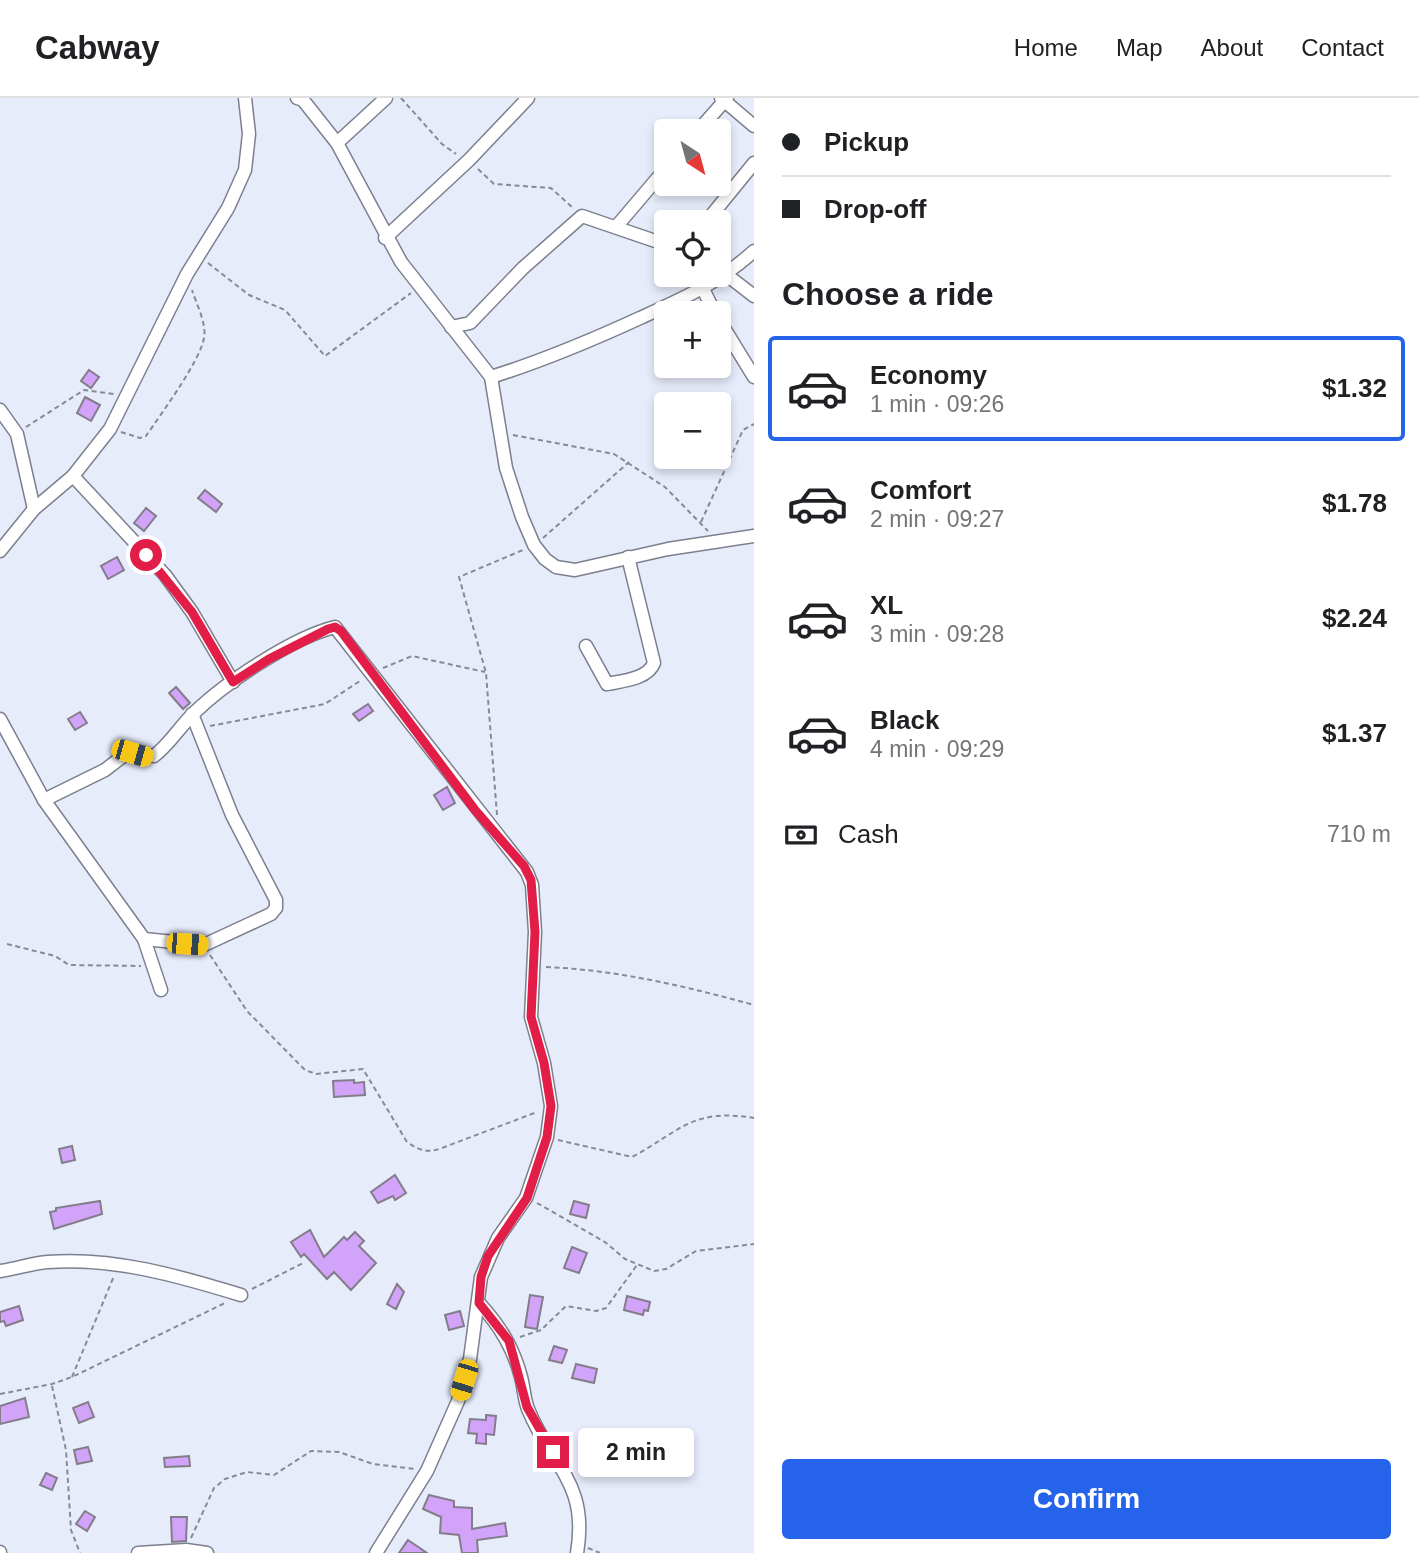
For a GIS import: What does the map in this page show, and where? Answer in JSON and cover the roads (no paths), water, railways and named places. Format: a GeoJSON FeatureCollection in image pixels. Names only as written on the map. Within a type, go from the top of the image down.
{"type":"FeatureCollection","features":[{"type":"Feature","properties":{"kind":"street"},"geometry":{"type":"LineString","coordinates":[[0,551],[34,509],[74,476],[110,429],[187,274],[228,208],[245,170],[249,134],[245,98]]}},
{"type":"Feature","properties":{"kind":"street"},"geometry":{"type":"LineString","coordinates":[[337,143],[386,98]]}},
{"type":"Feature","properties":{"kind":"street"},"geometry":{"type":"LineString","coordinates":[[385,238],[470,160],[528,98]]}},
{"type":"Feature","properties":{"kind":"street"},"geometry":{"type":"LineString","coordinates":[[302,99],[337,143],[385,238],[491,377],[506,468],[534,545],[556,568],[575,570],[628,556],[754,536]]}},
{"type":"Feature","properties":{"kind":"street"},"geometry":{"type":"LineString","coordinates":[[708,119],[724,99],[754,126]]}},
{"type":"Feature","properties":{"kind":"street"},"geometry":{"type":"LineString","coordinates":[[716,210],[754,163]]}},
{"type":"Feature","properties":{"kind":"street"},"geometry":{"type":"LineString","coordinates":[[616,227],[654,182]]}},
{"type":"Feature","properties":{"kind":"street"},"geometry":{"type":"LineString","coordinates":[[451,327],[470,323],[523,268],[582,216],[654,240]]}},
{"type":"Feature","properties":{"kind":"street"},"geometry":{"type":"LineString","coordinates":[[731,266],[754,251]]}},
{"type":"Feature","properties":{"kind":"street"},"geometry":{"type":"LineString","coordinates":[[731,277],[754,296]]}},
{"type":"Feature","properties":{"kind":"street"},"geometry":{"type":"LineString","coordinates":[[701,287],[708,301]]}},
{"type":"Feature","properties":{"kind":"street"},"geometry":{"type":"LineString","coordinates":[[491,377],[556,357],[705,287]]}},
{"type":"Feature","properties":{"kind":"street"},"geometry":{"type":"LineString","coordinates":[[731,340],[754,377]]}},
{"type":"Feature","properties":{"kind":"street"},"geometry":{"type":"LineString","coordinates":[[0,410],[16,433],[34,509]]}},
{"type":"Feature","properties":{"kind":"street"},"geometry":{"type":"LineString","coordinates":[[74,476],[165,575],[192,612],[233,682]]}},
{"type":"Feature","properties":{"kind":"street"},"geometry":{"type":"LineString","coordinates":[[586,646],[607,684],[646,675],[652,670],[654,663],[628,556]]}},
{"type":"Feature","properties":{"kind":"street"},"geometry":{"type":"LineString","coordinates":[[44,800],[105,770],[127,753],[154,756],[192,714],[233,682],[269,659],[335,627],[475,810],[499,835],[531,880],[535,932],[531,967],[532,1027],[544,1063],[551,1106],[547,1137],[527,1198],[488,1256],[481,1277],[470,1359],[458,1401],[427,1471],[376,1553]]}},
{"type":"Feature","properties":{"kind":"street"},"geometry":{"type":"LineString","coordinates":[[144,939],[204,945],[271,914],[276,908],[276,900],[232,815],[192,714]]}},
{"type":"Feature","properties":{"kind":"street"},"geometry":{"type":"LineString","coordinates":[[0,719],[44,800],[144,939],[160,989]]}},
{"type":"Feature","properties":{"kind":"street"},"geometry":{"type":"LineString","coordinates":[[0,1271],[47,1262],[119,1265],[180,1277],[241,1295]]}},
{"type":"Feature","properties":{"kind":"street"},"geometry":{"type":"LineString","coordinates":[[479,1303],[509,1341],[527,1407],[542,1437],[564,1468],[580,1512],[577,1553]]}},
{"type":"Feature","properties":{"kind":"street"},"geometry":{"type":"LineString","coordinates":[[138,1553],[186,1550],[207,1553]]}}]}
